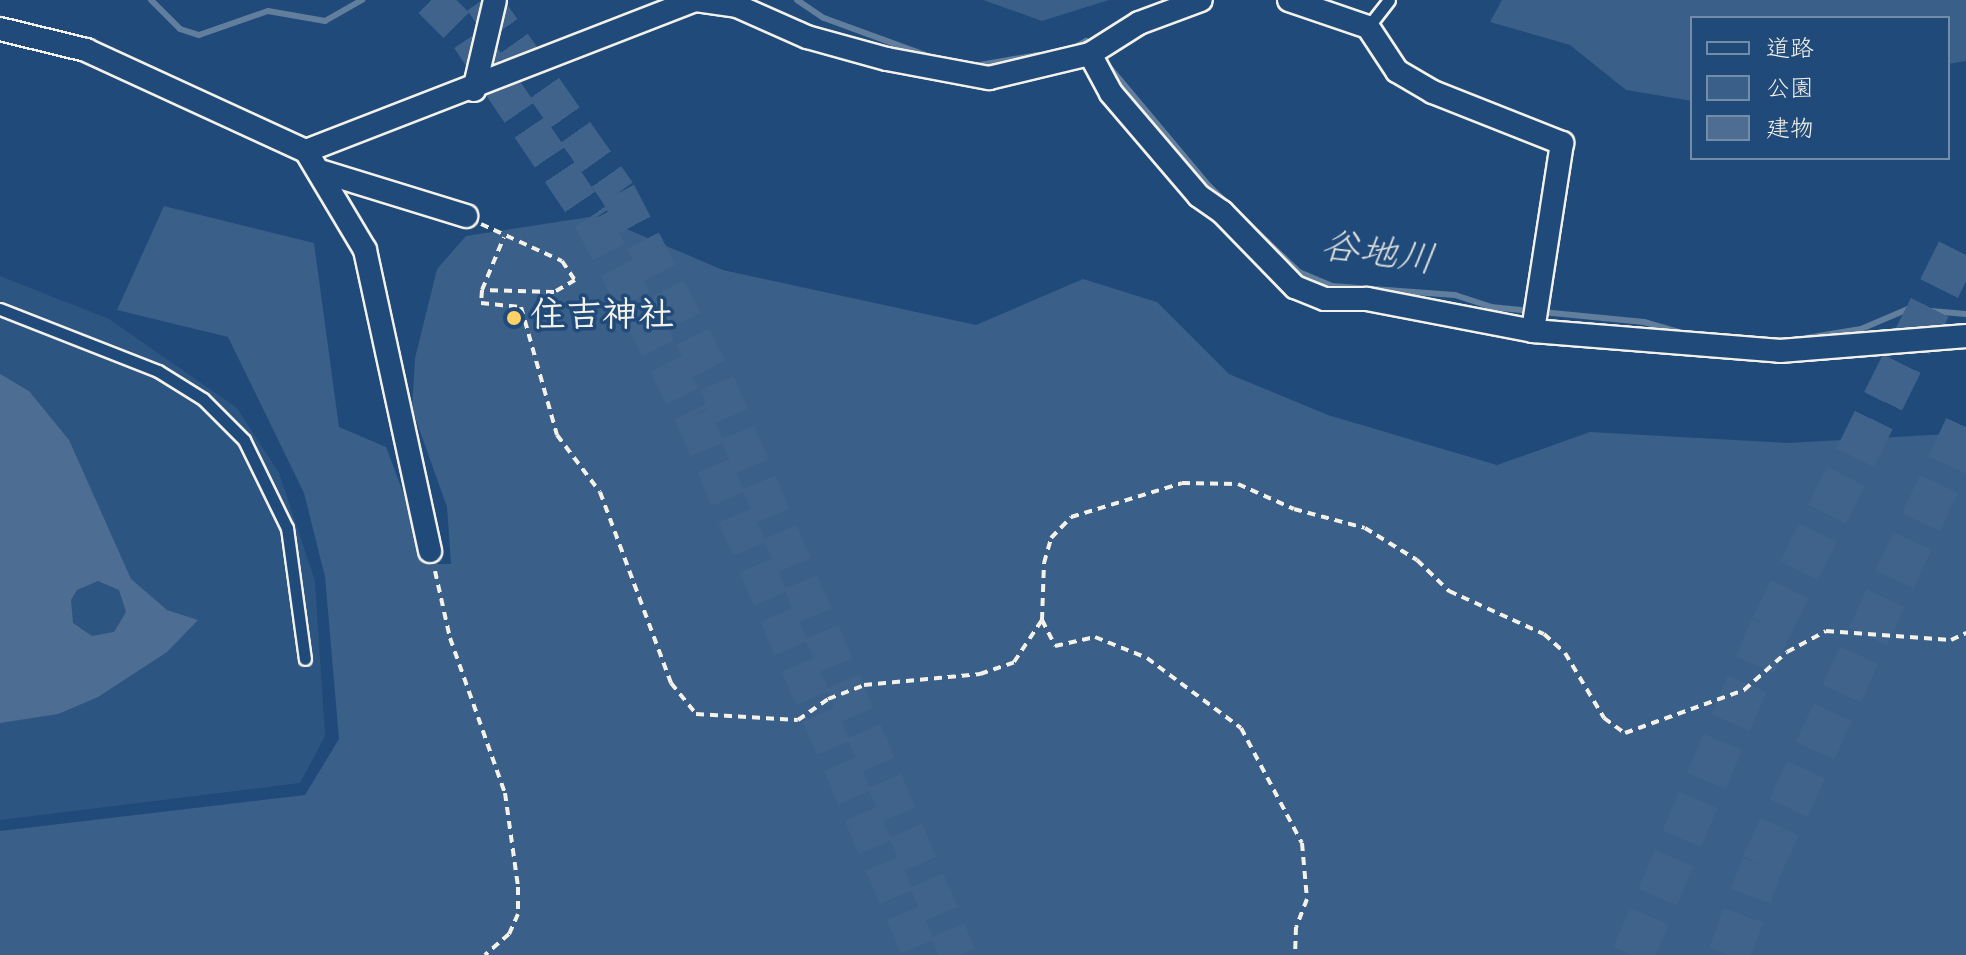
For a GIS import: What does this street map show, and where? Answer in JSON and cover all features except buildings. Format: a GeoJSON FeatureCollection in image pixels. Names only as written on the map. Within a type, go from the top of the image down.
{"type":"FeatureCollection","features":[{"type":"Feature","properties":{"kind":"street"},"geometry":{"type":"LineString","coordinates":[[474,90],[495,0]]}},
{"type":"Feature","properties":{"kind":"street"},"geometry":{"type":"LineString","coordinates":[[306,151],[474,90],[696,0],[737,6],[807,37],[967,77],[1018,74],[1090,54],[1139,23],[1201,0]]}},
{"type":"Feature","properties":{"kind":"street"},"geometry":{"type":"LineString","coordinates":[[1289,0],[1368,27],[1397,71],[1477,114],[1562,143],[1533,331]]}},
{"type":"Feature","properties":{"kind":"street"},"geometry":{"type":"LineString","coordinates":[[0,29],[86,50],[306,151],[365,250],[430,551]]}},
{"type":"Feature","properties":{"kind":"street"},"geometry":{"type":"LineString","coordinates":[[1090,54],[1111,93],[1199,196],[1295,287],[1325,299],[1367,299],[1533,331],[1780,351],[1966,336]]}},
{"type":"Feature","properties":{"kind":"street"},"geometry":{"type":"LineString","coordinates":[[320,171],[466,216]]}},
{"type":"Feature","properties":{"kind":"lane"},"geometry":{"type":"LineString","coordinates":[[1368,27],[1389,0]]}},
{"type":"Feature","properties":{"kind":"lane"},"geometry":{"type":"LineString","coordinates":[[0,309],[158,371],[203,399],[244,440],[287,528],[305,659]]}},
{"type":"Feature","properties":{"kind":"path"},"geometry":{"type":"LineString","coordinates":[[466,216],[504,237],[562,261],[575,280],[554,292],[482,290]]}},
{"type":"Feature","properties":{"kind":"path"},"geometry":{"type":"LineString","coordinates":[[504,237],[482,290],[481,303],[521,307],[557,435],[600,492],[671,683],[696,714],[798,720],[828,699],[864,685],[980,674],[1014,662],[1042,620],[1048,550],[1071,517],[1182,483],[1224,483],[1365,528],[1417,560],[1449,591],[1526,621],[1565,653],[1604,718],[1625,733],[1744,690],[1787,652],[1826,631],[1951,640],[1966,633]]}},
{"type":"Feature","properties":{"kind":"path"},"geometry":{"type":"LineString","coordinates":[[430,551],[450,638],[505,793],[518,887],[518,914],[509,934],[485,955]]}},
{"type":"Feature","properties":{"kind":"path"},"geometry":{"type":"LineString","coordinates":[[1042,620],[1055,646],[1072,637],[1095,637],[1147,658],[1241,728],[1302,843],[1307,899],[1296,927],[1295,955]]}},
{"type":"Feature","properties":{"kind":"shaded area"},"geometry":{"type":"Polygon","coordinates":[[[0,276],[109,319],[237,408],[279,473],[315,581],[325,736],[300,783],[0,820],[0,276]]]}},
{"type":"Feature","properties":{"kind":"green space"},"geometry":{"type":"Polygon","coordinates":[[[983,0],[1109,0],[1042,21],[983,0]]]}},
{"type":"Feature","properties":{"kind":"green space"},"geometry":{"type":"Polygon","coordinates":[[[1502,0],[1966,0],[1966,61],[1950,64],[1950,16],[1690,16],[1690,101],[1626,90],[1570,45],[1490,22],[1502,0]]]}},
{"type":"Feature","properties":{"kind":"green space"},"geometry":{"type":"Polygon","coordinates":[[[164,206],[314,243],[339,427],[386,447],[430,564],[451,564],[447,507],[412,409],[415,358],[437,269],[466,236],[596,216],[723,270],[976,325],[1083,279],[1157,302],[1229,374],[1328,415],[1497,465],[1590,432],[1788,443],[1966,433],[1966,955],[0,955],[0,831],[305,795],[339,739],[325,577],[304,493],[228,337],[117,310],[164,206]]]}},
{"type":"Feature","properties":{"kind":"waterway","name":"谷地川"},"geometry":{"type":"LineString","coordinates":[[151,0],[180,29],[199,35],[268,11],[325,21],[362,0]]}},
{"type":"Feature","properties":{"kind":"waterway","name":"谷地川"},"geometry":{"type":"LineString","coordinates":[[797,0],[824,18],[928,56]]}},
{"type":"Feature","properties":{"kind":"waterway","name":"谷地川"},"geometry":{"type":"LineString","coordinates":[[1072,49],[1086,41],[1092,48]]}},
{"type":"Feature","properties":{"kind":"waterway","name":"谷地川"},"geometry":{"type":"LineString","coordinates":[[974,66],[1038,55]]}},
{"type":"Feature","properties":{"kind":"waterway","name":"谷地川"},"geometry":{"type":"LineString","coordinates":[[1105,62],[1209,186],[1299,272],[1332,286],[1455,295],[1491,307],[1644,322],[1678,332]]}},
{"type":"Feature","properties":{"kind":"waterway","name":"谷地川"},"geometry":{"type":"LineString","coordinates":[[1740,338],[1788,341],[1861,329],[1908,309],[1966,314]]}},
{"type":"Feature","properties":{"kind":"tunnel"},"geometry":{"type":"LineString","coordinates":[[431,0],[469,38],[592,220],[693,416],[921,955]]}},
{"type":"Feature","properties":{"kind":"tunnel"},"geometry":{"type":"LineString","coordinates":[[482,0],[618,193],[717,383],[958,955]]}},
{"type":"Feature","properties":{"kind":"tunnel"},"geometry":{"type":"LineString","coordinates":[[1633,955],[1771,627],[1966,235]]}},
{"type":"Feature","properties":{"kind":"tunnel"},"geometry":{"type":"LineString","coordinates":[[1729,955],[1762,865],[1966,425]]}},
{"type":"Feature","properties":{"kind":"place","name":"住吉神社"},"geometry":{"type":"Point","coordinates":[514,318]}}]}
